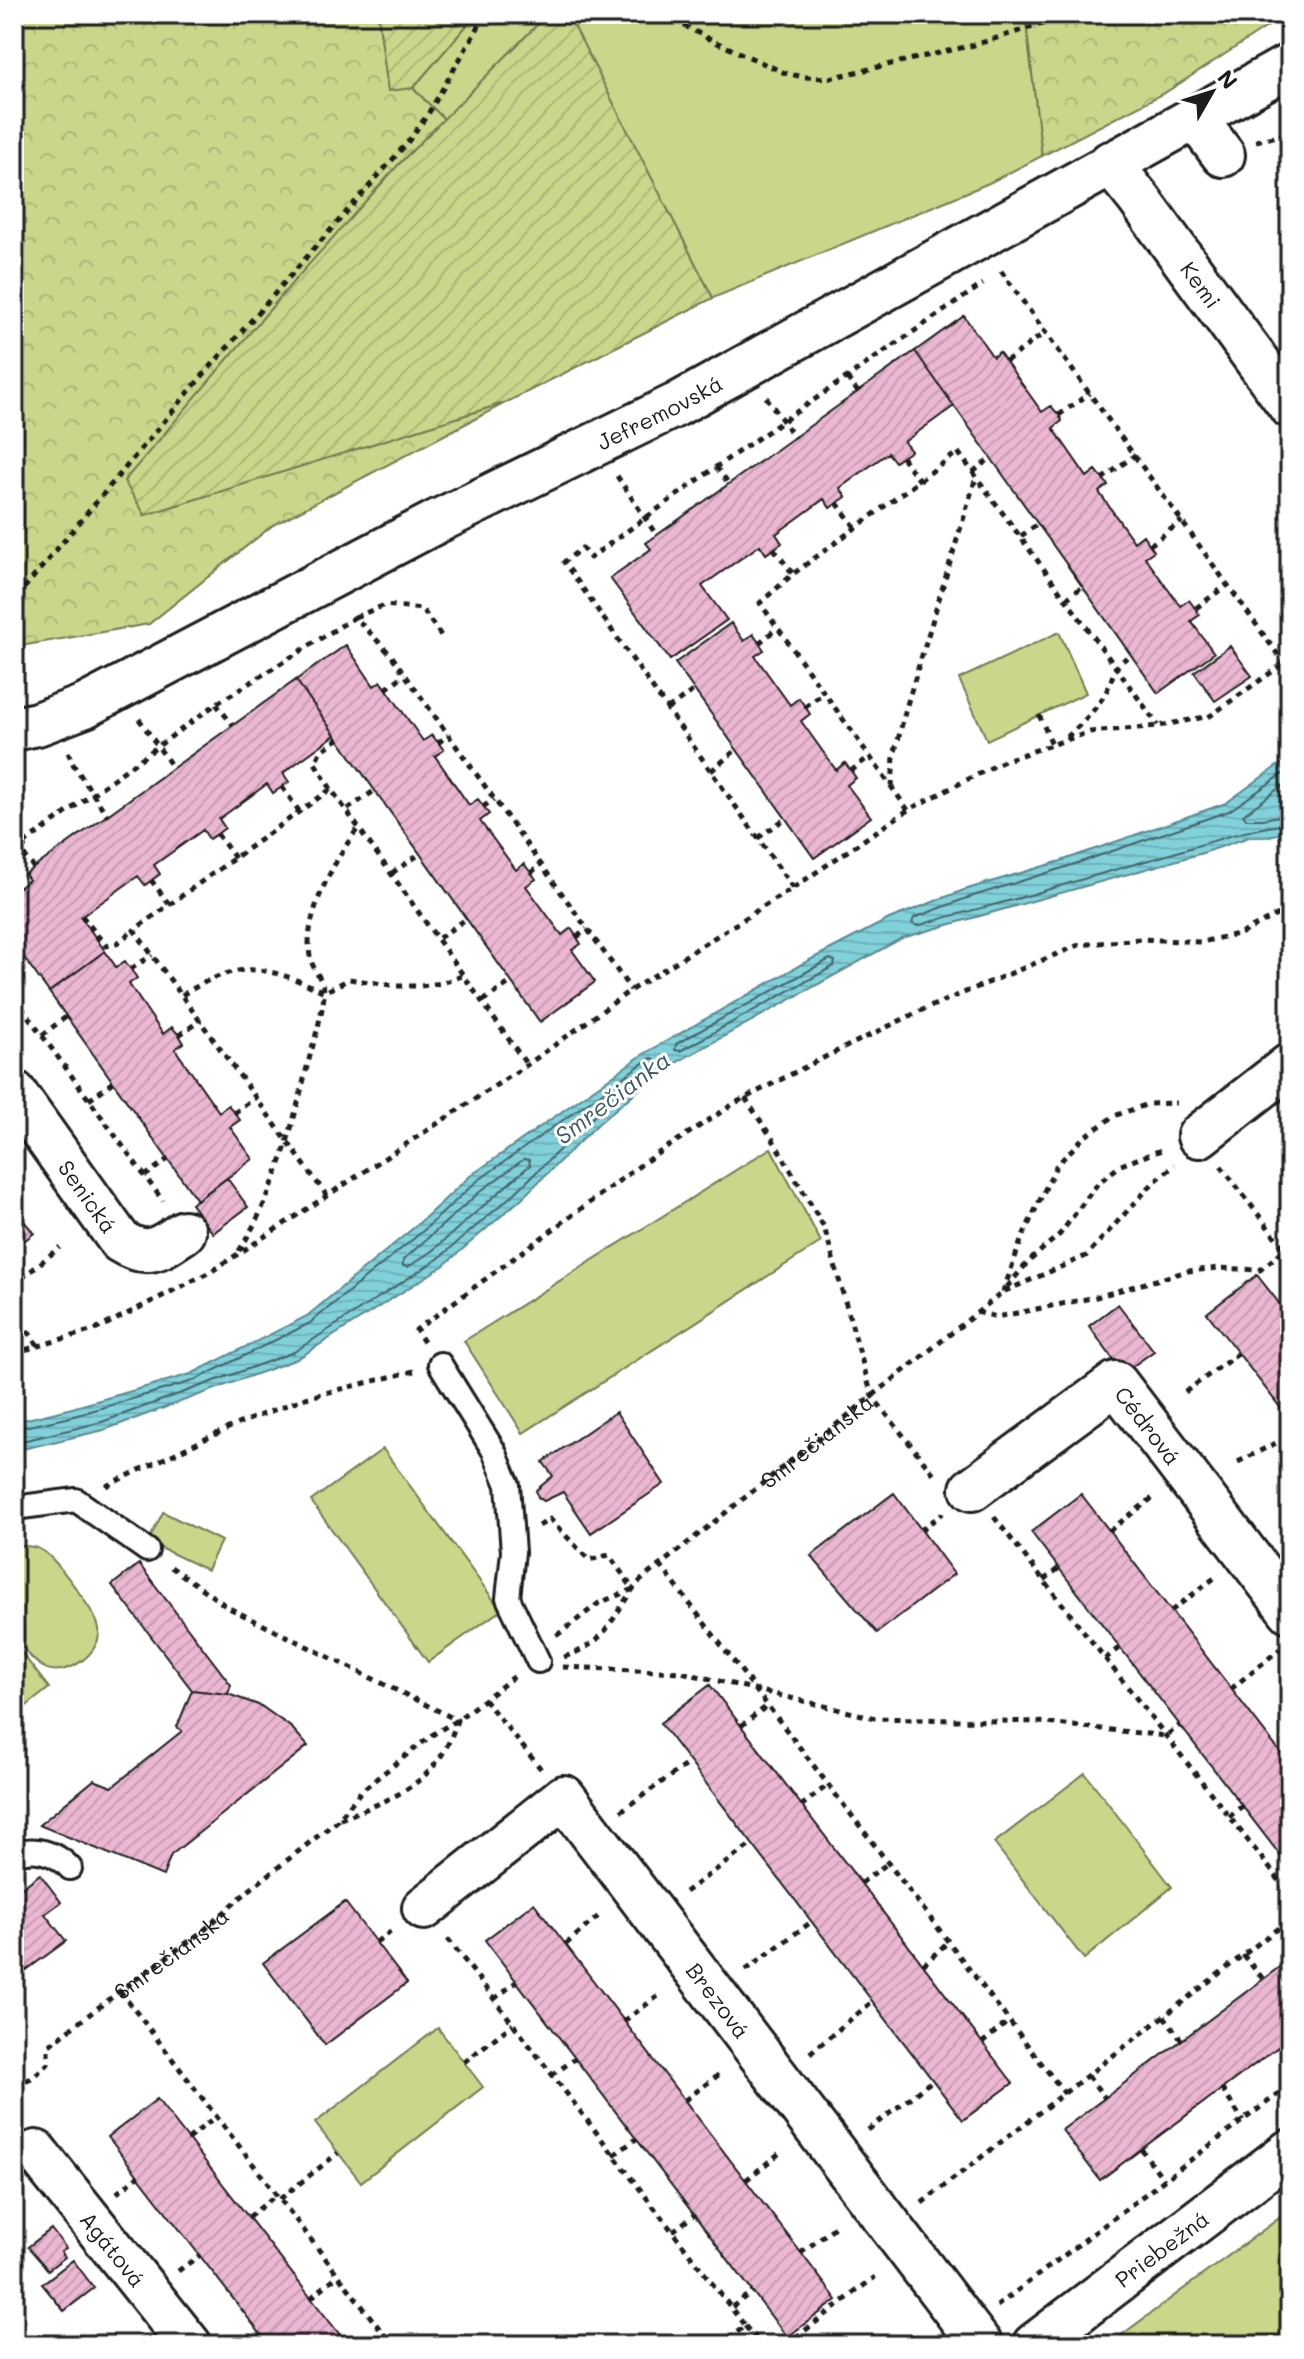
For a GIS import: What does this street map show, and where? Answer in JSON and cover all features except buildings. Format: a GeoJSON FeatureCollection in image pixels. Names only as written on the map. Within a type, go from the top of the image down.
{"type":"FeatureCollection","features":[{"type":"Feature","properties":{"kind":"street","name":"Jefremovská"},"geometry":{"type":"LineString","coordinates":[[14,729],[85,706],[434,523],[597,445],[749,365],[1290,65]]}},
{"type":"Feature","properties":{"kind":"street"},"geometry":{"type":"LineString","coordinates":[[1196,119],[1223,155]]}},
{"type":"Feature","properties":{"kind":"street","name":"Kemi"},"geometry":{"type":"LineString","coordinates":[[1110,163],[1290,406]]}},
{"type":"Feature","properties":{"kind":"street"},"geometry":{"type":"LineString","coordinates":[[1190,1120],[1290,1065]]}},
{"type":"Feature","properties":{"kind":"street","name":"Senická"},"geometry":{"type":"LineString","coordinates":[[14,1092],[120,1241],[134,1250],[150,1251],[184,1232]]}},
{"type":"Feature","properties":{"kind":"street","name":"Cédrová"},"geometry":{"type":"LineString","coordinates":[[955,1484],[1116,1383],[1290,1611]]}},
{"type":"Feature","properties":{"kind":"street"},"geometry":{"type":"LineString","coordinates":[[424,1908],[564,1797]]}},
{"type":"Feature","properties":{"kind":"street","name":"Brezová"},"geometry":{"type":"LineString","coordinates":[[564,1797],[974,2336]]}},
{"type":"Feature","properties":{"kind":"street","name":"Priebežná"},"geometry":{"type":"LineString","coordinates":[[1034,2345],[1290,2151]]}},
{"type":"Feature","properties":{"kind":"street","name":"Agátová"},"geometry":{"type":"LineString","coordinates":[[36,2152],[190,2345]]}},
{"type":"Feature","properties":{"kind":"lane"},"geometry":{"type":"LineString","coordinates":[[440,1364],[494,1451],[508,1485],[512,1545],[508,1598],[544,1661]]}},
{"type":"Feature","properties":{"kind":"lane"},"geometry":{"type":"LineString","coordinates":[[14,1508],[76,1500],[147,1550]]}},
{"type":"Feature","properties":{"kind":"lane"},"geometry":{"type":"LineString","coordinates":[[14,1855],[37,1850],[62,1858],[70,1868]]}},
{"type":"Feature","properties":{"kind":"path"},"geometry":{"type":"LineString","coordinates":[[14,595],[26,586],[198,381],[407,143],[428,114],[486,14]]}},
{"type":"Feature","properties":{"kind":"path"},"geometry":{"type":"LineString","coordinates":[[663,14],[711,40],[785,73],[830,78],[974,45],[1076,14]]}},
{"type":"Feature","properties":{"kind":"path"},"geometry":{"type":"LineString","coordinates":[[1223,155],[1248,143],[1290,133]]}},
{"type":"Feature","properties":{"kind":"path"},"geometry":{"type":"LineString","coordinates":[[793,888],[564,562],[582,548],[590,558],[716,467],[1014,263]]}},
{"type":"Feature","properties":{"kind":"path"},"geometry":{"type":"LineString","coordinates":[[14,1353],[97,1329],[212,1271],[527,1065],[631,990],[793,888],[908,810],[1006,760],[1063,740],[1090,732],[1159,726],[1210,716],[1287,661],[1227,585],[1001,271]]}},
{"type":"Feature","properties":{"kind":"path"},"geometry":{"type":"LineString","coordinates":[[1006,361],[1046,332]]}},
{"type":"Feature","properties":{"kind":"path"},"geometry":{"type":"LineString","coordinates":[[749,365],[795,438]]}},
{"type":"Feature","properties":{"kind":"path"},"geometry":{"type":"LineString","coordinates":[[847,378],[858,392]]}},
{"type":"Feature","properties":{"kind":"path"},"geometry":{"type":"LineString","coordinates":[[1059,415],[1090,393]]}},
{"type":"Feature","properties":{"kind":"path"},"geometry":{"type":"LineString","coordinates":[[597,445],[657,536]]}},
{"type":"Feature","properties":{"kind":"path"},"geometry":{"type":"LineString","coordinates":[[908,810],[760,603],[793,574],[958,452],[1159,726]]}},
{"type":"Feature","properties":{"kind":"path"},"geometry":{"type":"LineString","coordinates":[[1102,479],[1135,455]]}},
{"type":"Feature","properties":{"kind":"path"},"geometry":{"type":"LineString","coordinates":[[902,457],[920,481]]}},
{"type":"Feature","properties":{"kind":"path"},"geometry":{"type":"LineString","coordinates":[[892,787],[894,756],[906,708],[974,474],[991,458]]}},
{"type":"Feature","properties":{"kind":"path"},"geometry":{"type":"LineString","coordinates":[[716,467],[730,485]]}},
{"type":"Feature","properties":{"kind":"path"},"geometry":{"type":"LineString","coordinates":[[837,503],[855,527]]}},
{"type":"Feature","properties":{"kind":"path"},"geometry":{"type":"LineString","coordinates":[[1150,545],[1182,521]]}},
{"type":"Feature","properties":{"kind":"path"},"geometry":{"type":"LineString","coordinates":[[1021,536],[1038,524]]}},
{"type":"Feature","properties":{"kind":"path"},"geometry":{"type":"LineString","coordinates":[[774,549],[793,574]]}},
{"type":"Feature","properties":{"kind":"path"},"geometry":{"type":"LineString","coordinates":[[1196,608],[1227,585]]}},
{"type":"Feature","properties":{"kind":"path"},"geometry":{"type":"LineString","coordinates":[[1066,599],[1082,587]]}},
{"type":"Feature","properties":{"kind":"path"},"geometry":{"type":"LineString","coordinates":[[14,851],[216,704],[355,617],[385,605],[422,609],[442,637]]}},
{"type":"Feature","properties":{"kind":"path"},"geometry":{"type":"LineString","coordinates":[[355,617],[391,655],[631,990]]}},
{"type":"Feature","properties":{"kind":"path"},"geometry":{"type":"LineString","coordinates":[[759,643],[777,628]]}},
{"type":"Feature","properties":{"kind":"path"},"geometry":{"type":"LineString","coordinates":[[1063,740],[1088,717],[1106,692],[1114,667],[1131,654]]}},
{"type":"Feature","properties":{"kind":"path"},"geometry":{"type":"LineString","coordinates":[[386,689],[405,674]]}},
{"type":"Feature","properties":{"kind":"path"},"geometry":{"type":"LineString","coordinates":[[124,686],[137,716],[173,768]]}},
{"type":"Feature","properties":{"kind":"path"},"geometry":{"type":"LineString","coordinates":[[668,709],[694,690]]}},
{"type":"Feature","properties":{"kind":"path"},"geometry":{"type":"LineString","coordinates":[[805,707],[824,693]]}},
{"type":"Feature","properties":{"kind":"path"},"geometry":{"type":"LineString","coordinates":[[216,704],[233,725]]}},
{"type":"Feature","properties":{"kind":"path"},"geometry":{"type":"LineString","coordinates":[[1039,715],[1052,744]]}},
{"type":"Feature","properties":{"kind":"path"},"geometry":{"type":"LineString","coordinates":[[55,717],[73,764],[107,815]]}},
{"type":"Feature","properties":{"kind":"path"},"geometry":{"type":"LineString","coordinates":[[438,743],[448,735]]}},
{"type":"Feature","properties":{"kind":"path"},"geometry":{"type":"LineString","coordinates":[[338,739],[320,752],[315,763],[527,1065]]}},
{"type":"Feature","properties":{"kind":"path"},"geometry":{"type":"LineString","coordinates":[[711,771],[737,749]]}},
{"type":"Feature","properties":{"kind":"path"},"geometry":{"type":"LineString","coordinates":[[851,771],[869,757]]}},
{"type":"Feature","properties":{"kind":"path"},"geometry":{"type":"LineString","coordinates":[[282,787],[299,811]]}},
{"type":"Feature","properties":{"kind":"path"},"geometry":{"type":"LineString","coordinates":[[82,916],[106,946],[116,944],[331,789]]}},
{"type":"Feature","properties":{"kind":"path"},"geometry":{"type":"LineString","coordinates":[[348,809],[374,791]]}},
{"type":"Feature","properties":{"kind":"path"},"geometry":{"type":"LineString","coordinates":[[483,807],[494,799]]}},
{"type":"Feature","properties":{"kind":"path"},"geometry":{"type":"LineString","coordinates":[[758,838],[786,818]]}},
{"type":"Feature","properties":{"kind":"path"},"geometry":{"type":"LineString","coordinates":[[14,821],[25,843],[23,854],[34,868]]}},
{"type":"Feature","properties":{"kind":"path"},"geometry":{"type":"LineString","coordinates":[[236,1255],[259,1219],[289,1141],[325,992],[310,961],[308,942],[312,918],[341,850],[359,827]]}},
{"type":"Feature","properties":{"kind":"path"},"geometry":{"type":"LineString","coordinates":[[217,834],[235,858]]}},
{"type":"Feature","properties":{"kind":"path"},"geometry":{"type":"LineString","coordinates":[[14,839],[25,843]]}},
{"type":"Feature","properties":{"kind":"path"},"geometry":{"type":"LineString","coordinates":[[392,873],[420,854]]}},
{"type":"Feature","properties":{"kind":"path"},"geometry":{"type":"LineString","coordinates":[[531,873],[541,864]]}},
{"type":"Feature","properties":{"kind":"path"},"geometry":{"type":"LineString","coordinates":[[151,880],[169,904]]}},
{"type":"Feature","properties":{"kind":"path"},"geometry":{"type":"LineString","coordinates":[[76,1500],[235,1425],[305,1398],[440,1364],[416,1330],[646,1161],[745,1098],[920,1011],[1079,945],[1140,939],[1201,942],[1242,933],[1290,908]]}},
{"type":"Feature","properties":{"kind":"path"},"geometry":{"type":"LineString","coordinates":[[439,938],[466,919]]}},
{"type":"Feature","properties":{"kind":"path"},"geometry":{"type":"LineString","coordinates":[[577,937],[587,929]]}},
{"type":"Feature","properties":{"kind":"path"},"geometry":{"type":"LineString","coordinates":[[134,930],[327,1196]]}},
{"type":"Feature","properties":{"kind":"path"},"geometry":{"type":"LineString","coordinates":[[131,969],[152,955]]}},
{"type":"Feature","properties":{"kind":"path"},"geometry":{"type":"LineString","coordinates":[[182,995],[210,978],[246,969],[274,972],[325,992],[349,979],[421,986],[465,975]]}},
{"type":"Feature","properties":{"kind":"path"},"geometry":{"type":"LineString","coordinates":[[483,1001],[511,982]]}},
{"type":"Feature","properties":{"kind":"path"},"geometry":{"type":"LineString","coordinates":[[14,997],[184,1232]]}},
{"type":"Feature","properties":{"kind":"path"},"geometry":{"type":"LineString","coordinates":[[42,1035],[66,1017]]}},
{"type":"Feature","properties":{"kind":"path"},"geometry":{"type":"LineString","coordinates":[[179,1035],[201,1020]]}},
{"type":"Feature","properties":{"kind":"path"},"geometry":{"type":"LineString","coordinates":[[89,1100],[113,1082]]}},
{"type":"Feature","properties":{"kind":"path"},"geometry":{"type":"LineString","coordinates":[[234,1113],[256,1097]]}},
{"type":"Feature","properties":{"kind":"path"},"geometry":{"type":"LineString","coordinates":[[745,1098],[824,1227],[872,1396],[1044,1580],[1290,1893]]}},
{"type":"Feature","properties":{"kind":"path"},"geometry":{"type":"LineString","coordinates":[[1003,1292],[1022,1238],[1056,1166],[1083,1138],[1114,1116],[1148,1104],[1190,1120],[1290,1256]]}},
{"type":"Feature","properties":{"kind":"path","name":"Smrečianska"},"geometry":{"type":"LineString","coordinates":[[1003,1292],[1086,1256],[1154,1182],[1181,1160],[1190,1120]]}},
{"type":"Feature","properties":{"kind":"path","name":"Smrečianska"},"geometry":{"type":"LineString","coordinates":[[14,2083],[30,2079],[48,2064],[48,2046],[203,1931],[337,1821],[362,1790],[432,1735],[544,1661],[581,1651],[604,1635],[633,1589],[660,1565],[1003,1292],[1028,1262],[1060,1234],[1098,1183],[1190,1120]]}},
{"type":"Feature","properties":{"kind":"path"},"geometry":{"type":"LineString","coordinates":[[145,1176],[168,1159]]}},
{"type":"Feature","properties":{"kind":"path"},"geometry":{"type":"LineString","coordinates":[[14,1288],[60,1247]]}},
{"type":"Feature","properties":{"kind":"path"},"geometry":{"type":"LineString","coordinates":[[977,1312],[997,1317],[1020,1313],[1096,1297],[1188,1271],[1220,1268],[1260,1270],[1285,1249]]}},
{"type":"Feature","properties":{"kind":"path"},"geometry":{"type":"LineString","coordinates":[[14,1311],[39,1347]]}},
{"type":"Feature","properties":{"kind":"path"},"geometry":{"type":"LineString","coordinates":[[1185,1392],[1239,1353]]}},
{"type":"Feature","properties":{"kind":"path"},"geometry":{"type":"LineString","coordinates":[[1238,1462],[1290,1436]]}},
{"type":"Feature","properties":{"kind":"path"},"geometry":{"type":"LineString","coordinates":[[1109,1531],[1185,1474]]}},
{"type":"Feature","properties":{"kind":"path"},"geometry":{"type":"LineString","coordinates":[[512,1545],[550,1519],[589,1560],[609,1555],[633,1589]]}},
{"type":"Feature","properties":{"kind":"path"},"geometry":{"type":"LineString","coordinates":[[147,1550],[229,1608],[457,1720]]}},
{"type":"Feature","properties":{"kind":"path"},"geometry":{"type":"LineString","coordinates":[[1171,1611],[1246,1553]]}},
{"type":"Feature","properties":{"kind":"path"},"geometry":{"type":"LineString","coordinates":[[660,1565],[1065,2094]]}},
{"type":"Feature","properties":{"kind":"path"},"geometry":{"type":"LineString","coordinates":[[1044,1580],[1059,1568]]}},
{"type":"Feature","properties":{"kind":"path","name":"Smrečianska"},"geometry":{"type":"LineString","coordinates":[[544,1661],[550,1641],[599,1603],[633,1589]]}},
{"type":"Feature","properties":{"kind":"path"},"geometry":{"type":"LineString","coordinates":[[1231,1689],[1290,1641]]}},
{"type":"Feature","properties":{"kind":"path"},"geometry":{"type":"LineString","coordinates":[[1105,1659],[1120,1647]]}},
{"type":"Feature","properties":{"kind":"path"},"geometry":{"type":"LineString","coordinates":[[544,1661],[566,1668],[681,1672],[875,1718],[1023,1721],[1166,1736],[1180,1725]]}},
{"type":"Feature","properties":{"kind":"path"},"geometry":{"type":"LineString","coordinates":[[484,1699],[564,1797]]}},
{"type":"Feature","properties":{"kind":"path"},"geometry":{"type":"LineString","coordinates":[[741,1726],[767,1706]]}},
{"type":"Feature","properties":{"kind":"path","name":"Smrečianska"},"geometry":{"type":"LineString","coordinates":[[337,1821],[394,1799],[416,1785],[451,1741],[457,1720]]}},
{"type":"Feature","properties":{"kind":"path"},"geometry":{"type":"LineString","coordinates":[[621,1811],[690,1762]]}},
{"type":"Feature","properties":{"kind":"path"},"geometry":{"type":"LineString","coordinates":[[801,1806],[828,1785]]}},
{"type":"Feature","properties":{"kind":"path"},"geometry":{"type":"LineString","coordinates":[[1229,1817],[1242,1806]]}},
{"type":"Feature","properties":{"kind":"path"},"geometry":{"type":"LineString","coordinates":[[684,1892],[752,1844]]}},
{"type":"Feature","properties":{"kind":"path"},"geometry":{"type":"LineString","coordinates":[[861,1883],[888,1863]]}},
{"type":"Feature","properties":{"kind":"path"},"geometry":{"type":"LineString","coordinates":[[424,1908],[761,2345]]}},
{"type":"Feature","properties":{"kind":"path"},"geometry":{"type":"LineString","coordinates":[[566,1944],[601,1914]]}},
{"type":"Feature","properties":{"kind":"path"},"geometry":{"type":"LineString","coordinates":[[890,2228],[1290,1919]]}},
{"type":"Feature","properties":{"kind":"path"},"geometry":{"type":"LineString","coordinates":[[745,1970],[811,1922]]}},
{"type":"Feature","properties":{"kind":"path"},"geometry":{"type":"LineString","coordinates":[[923,1965],[948,1942]]}},
{"type":"Feature","properties":{"kind":"path"},"geometry":{"type":"LineString","coordinates":[[1243,1955],[1263,1979]]}},
{"type":"Feature","properties":{"kind":"path"},"geometry":{"type":"LineString","coordinates":[[494,1999],[516,1982]]}},
{"type":"Feature","properties":{"kind":"path"},"geometry":{"type":"LineString","coordinates":[[120,1991],[392,2345]]}},
{"type":"Feature","properties":{"kind":"path"},"geometry":{"type":"LineString","coordinates":[[624,2021],[661,1994]]}},
{"type":"Feature","properties":{"kind":"path"},"geometry":{"type":"LineString","coordinates":[[810,2053],[873,2001]]}},
{"type":"Feature","properties":{"kind":"path"},"geometry":{"type":"LineString","coordinates":[[1164,2016],[1182,2041]]}},
{"type":"Feature","properties":{"kind":"path"},"geometry":{"type":"LineString","coordinates":[[982,2043],[1009,2021]]}},
{"type":"Feature","properties":{"kind":"path"},"geometry":{"type":"LineString","coordinates":[[464,2062],[513,2024]]}},
{"type":"Feature","properties":{"kind":"path"},"geometry":{"type":"LineString","coordinates":[[552,2075],[575,2059]]}},
{"type":"Feature","properties":{"kind":"path"},"geometry":{"type":"LineString","coordinates":[[685,2100],[721,2073]]}},
{"type":"Feature","properties":{"kind":"path"},"geometry":{"type":"LineString","coordinates":[[1088,2076],[1105,2098]]}},
{"type":"Feature","properties":{"kind":"path"},"geometry":{"type":"LineString","coordinates":[[868,2130],[933,2080]]}},
{"type":"Feature","properties":{"kind":"path"},"geometry":{"type":"LineString","coordinates":[[974,2336],[1164,2180],[1290,2085]]}},
{"type":"Feature","properties":{"kind":"path"},"geometry":{"type":"LineString","coordinates":[[1222,2089],[1243,2121]]}},
{"type":"Feature","properties":{"kind":"path"},"geometry":{"type":"LineString","coordinates":[[188,2139],[216,2116]]}},
{"type":"Feature","properties":{"kind":"path"},"geometry":{"type":"LineString","coordinates":[[614,2155],[636,2139]]}},
{"type":"Feature","properties":{"kind":"path"},"geometry":{"type":"LineString","coordinates":[[1141,2149],[1164,2180]]}},
{"type":"Feature","properties":{"kind":"path"},"geometry":{"type":"LineString","coordinates":[[746,2180],[781,2152]]}},
{"type":"Feature","properties":{"kind":"path"},"geometry":{"type":"LineString","coordinates":[[249,2217],[338,2153]]}},
{"type":"Feature","properties":{"kind":"path"},"geometry":{"type":"LineString","coordinates":[[673,2231],[694,2215]]}},
{"type":"Feature","properties":{"kind":"path"},"geometry":{"type":"LineString","coordinates":[[801,2253],[836,2226]]}},
{"type":"Feature","properties":{"kind":"path"},"geometry":{"type":"LineString","coordinates":[[311,2298],[338,2275]]}},
{"type":"Feature","properties":{"kind":"path"},"geometry":{"type":"LineString","coordinates":[[786,2345],[875,2277]]}},
{"type":"Feature","properties":{"kind":"path"},"geometry":{"type":"LineString","coordinates":[[732,2307],[753,2291]]}},
{"type":"Feature","properties":{"kind":"path"},"geometry":{"type":"LineString","coordinates":[[721,2345],[745,2326]]}},
{"type":"Feature","properties":{"kind":"path"},"geometry":{"type":"LineString","coordinates":[[251,2345],[262,2336]]}},
{"type":"Feature","properties":{"kind":"green space"},"geometry":{"type":"Polygon","coordinates":[[[14,14],[378,14],[388,90],[413,88],[444,119],[400,163],[145,515],[507,402],[273,525],[149,624],[14,647],[14,14]]]}},
{"type":"Feature","properties":{"kind":"green space"},"geometry":{"type":"Polygon","coordinates":[[[378,14],[467,14],[468,24],[413,88],[388,91],[378,14]]]}},
{"type":"Feature","properties":{"kind":"green space"},"geometry":{"type":"Polygon","coordinates":[[[467,14],[1025,14],[1042,156],[989,183],[713,298],[569,17],[540,22],[444,119],[413,88],[468,24],[467,14]]]}},
{"type":"Feature","properties":{"kind":"green space"},"geometry":{"type":"Polygon","coordinates":[[[1025,14],[1287,14],[1168,91],[1042,156],[1025,14]]]}},
{"type":"Feature","properties":{"kind":"green space"},"geometry":{"type":"Polygon","coordinates":[[[569,16],[713,298],[507,402],[145,515],[124,481],[294,281],[400,163],[540,22],[569,16]]]}},
{"type":"Feature","properties":{"kind":"green space"},"geometry":{"type":"Polygon","coordinates":[[[1059,632],[1086,693],[987,740],[959,679],[1059,632]]]}},
{"type":"Feature","properties":{"kind":"green space"},"geometry":{"type":"Polygon","coordinates":[[[771,1148],[821,1242],[523,1433],[464,1341],[771,1148]]]}},
{"type":"Feature","properties":{"kind":"green space"},"geometry":{"type":"Polygon","coordinates":[[[383,1449],[501,1610],[428,1662],[311,1501],[383,1449]]]}},
{"type":"Feature","properties":{"kind":"green space"},"geometry":{"type":"Polygon","coordinates":[[[163,1512],[221,1541],[207,1570],[148,1542],[163,1512]]]}},
{"type":"Feature","properties":{"kind":"green space"},"geometry":{"type":"Polygon","coordinates":[[[14,1548],[37,1548],[47,1554],[77,1590],[97,1622],[99,1629],[95,1647],[71,1667],[52,1670],[43,1667],[14,1636],[14,1548]]]}},
{"type":"Feature","properties":{"kind":"green space"},"geometry":{"type":"Polygon","coordinates":[[[14,1643],[49,1688],[14,1716],[14,1643]]]}},
{"type":"Feature","properties":{"kind":"green space"},"geometry":{"type":"Polygon","coordinates":[[[1085,1773],[1172,1887],[1084,1959],[994,1843],[1085,1773]]]}},
{"type":"Feature","properties":{"kind":"green space"},"geometry":{"type":"Polygon","coordinates":[[[438,2028],[483,2087],[361,2182],[315,2123],[438,2028]]]}},
{"type":"Feature","properties":{"kind":"green space"},"geometry":{"type":"Polygon","coordinates":[[[1290,2210],[1290,2345],[1108,2345],[1290,2210]]]}},
{"type":"Feature","properties":{"kind":"water","name":"Smrečianka"},"geometry":{"type":"Polygon","coordinates":[[[1290,760],[1290,831],[1249,837],[902,938],[661,1071],[599,1123],[521,1199],[443,1266],[297,1359],[104,1430],[14,1451],[14,1422],[191,1374],[307,1316],[417,1225],[470,1176],[642,1055],[802,964],[889,919],[964,890],[1061,861],[1226,803],[1290,760]]]}}]}
